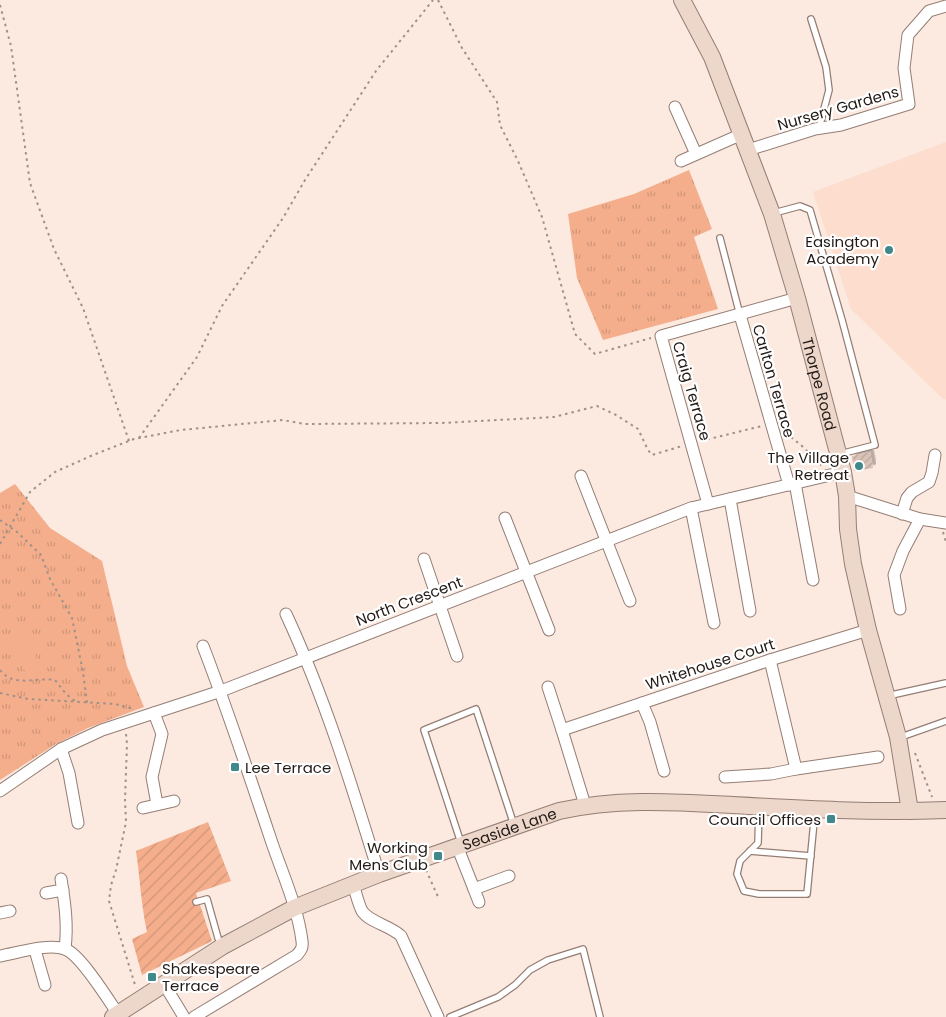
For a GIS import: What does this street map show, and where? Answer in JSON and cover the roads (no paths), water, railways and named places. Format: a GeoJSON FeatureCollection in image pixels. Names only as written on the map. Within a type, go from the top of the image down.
{"type":"FeatureCollection","features":[{"type":"Feature","properties":{"kind":"main road","name":"Thorpe Road"},"geometry":{"type":"LineString","coordinates":[[682,0],[712,57],[742,134],[772,214],[797,298],[843,472],[853,564],[868,630],[888,696],[903,736],[910,811]]}},
{"type":"Feature","properties":{"kind":"main road","name":"Seaside Lane"},"geometry":{"type":"LineString","coordinates":[[116,1015],[222,946],[294,908],[379,874],[514,825],[559,811],[585,805],[625,802],[672,802],[815,809],[942,811]]}},
{"type":"Feature","properties":{"kind":"street","name":"Nursery Gardens"},"geometry":{"type":"LineString","coordinates":[[748,150],[819,128],[841,125],[909,104],[904,68],[908,36],[929,12],[946,6]]}},
{"type":"Feature","properties":{"kind":"street"},"geometry":{"type":"LineString","coordinates":[[675,107],[696,154]]}},
{"type":"Feature","properties":{"kind":"street"},"geometry":{"type":"LineString","coordinates":[[680,161],[742,134]]}},
{"type":"Feature","properties":{"kind":"street","name":"Craig Terrace"},"geometry":{"type":"LineString","coordinates":[[708,504],[661,336],[797,298]]}},
{"type":"Feature","properties":{"kind":"street","name":"Carlton Terrace"},"geometry":{"type":"LineString","coordinates":[[740,315],[792,484],[813,580]]}},
{"type":"Feature","properties":{"kind":"street"},"geometry":{"type":"LineString","coordinates":[[902,514],[912,492],[929,482],[935,455]]}},
{"type":"Feature","properties":{"kind":"street","name":"North Crescent"},"geometry":{"type":"LineString","coordinates":[[0,791],[61,749],[102,730],[221,691],[691,508],[843,472]]}},
{"type":"Feature","properties":{"kind":"street"},"geometry":{"type":"LineString","coordinates":[[581,476],[630,601]]}},
{"type":"Feature","properties":{"kind":"street"},"geometry":{"type":"LineString","coordinates":[[847,496],[920,519],[946,523]]}},
{"type":"Feature","properties":{"kind":"street"},"geometry":{"type":"LineString","coordinates":[[730,499],[750,611]]}},
{"type":"Feature","properties":{"kind":"street"},"geometry":{"type":"LineString","coordinates":[[691,508],[714,623]]}},
{"type":"Feature","properties":{"kind":"street"},"geometry":{"type":"LineString","coordinates":[[505,518],[549,630]]}},
{"type":"Feature","properties":{"kind":"street"},"geometry":{"type":"LineString","coordinates":[[900,608],[894,575],[903,551],[920,519]]}},
{"type":"Feature","properties":{"kind":"street"},"geometry":{"type":"LineString","coordinates":[[424,559],[458,656]]}},
{"type":"Feature","properties":{"kind":"street"},"geometry":{"type":"LineString","coordinates":[[286,614],[306,658],[340,748],[379,874]]}},
{"type":"Feature","properties":{"kind":"street","name":"Whitehouse Court"},"geometry":{"type":"LineString","coordinates":[[562,730],[770,660],[868,630]]}},
{"type":"Feature","properties":{"kind":"street"},"geometry":{"type":"LineString","coordinates":[[194,1017],[297,955],[302,949],[294,908],[221,691],[203,646]]}},
{"type":"Feature","properties":{"kind":"street"},"geometry":{"type":"LineString","coordinates":[[770,660],[796,769]]}},
{"type":"Feature","properties":{"kind":"street"},"geometry":{"type":"LineString","coordinates":[[548,687],[585,805]]}},
{"type":"Feature","properties":{"kind":"street"},"geometry":{"type":"LineString","coordinates":[[642,703],[650,722],[664,771]]}},
{"type":"Feature","properties":{"kind":"street"},"geometry":{"type":"LineString","coordinates":[[151,714],[162,734],[152,777],[157,804]]}},
{"type":"Feature","properties":{"kind":"street"},"geometry":{"type":"LineString","coordinates":[[61,749],[69,773],[78,823]]}},
{"type":"Feature","properties":{"kind":"street"},"geometry":{"type":"LineString","coordinates":[[725,777],[771,774],[878,757]]}},
{"type":"Feature","properties":{"kind":"street"},"geometry":{"type":"LineString","coordinates":[[143,808],[174,801]]}},
{"type":"Feature","properties":{"kind":"street"},"geometry":{"type":"LineString","coordinates":[[459,845],[479,902]]}},
{"type":"Feature","properties":{"kind":"street"},"geometry":{"type":"LineString","coordinates":[[474,889],[509,876]]}},
{"type":"Feature","properties":{"kind":"street"},"geometry":{"type":"LineString","coordinates":[[46,893],[62,884],[67,932],[65,949]]}},
{"type":"Feature","properties":{"kind":"street"},"geometry":{"type":"LineString","coordinates":[[353,884],[362,911],[369,918],[395,929],[401,936],[438,1017]]}},
{"type":"Feature","properties":{"kind":"street"},"geometry":{"type":"LineString","coordinates":[[0,956],[45,948],[65,949],[77,957],[116,1015]]}},
{"type":"Feature","properties":{"kind":"street"},"geometry":{"type":"LineString","coordinates":[[35,950],[45,985]]}},
{"type":"Feature","properties":{"kind":"street"},"geometry":{"type":"LineString","coordinates":[[164,984],[184,1017]]}},
{"type":"Feature","properties":{"kind":"lane"},"geometry":{"type":"LineString","coordinates":[[811,19],[826,67],[829,90],[819,128]]}},
{"type":"Feature","properties":{"kind":"lane"},"geometry":{"type":"LineString","coordinates":[[772,214],[800,206],[810,210],[842,320],[876,445],[838,454]]}},
{"type":"Feature","properties":{"kind":"lane"},"geometry":{"type":"LineString","coordinates":[[720,238],[740,315]]}},
{"type":"Feature","properties":{"kind":"lane"},"geometry":{"type":"LineString","coordinates":[[888,696],[946,683]]}},
{"type":"Feature","properties":{"kind":"lane"},"geometry":{"type":"LineString","coordinates":[[459,845],[424,730],[476,709],[514,825]]}},
{"type":"Feature","properties":{"kind":"lane"},"geometry":{"type":"LineString","coordinates":[[903,736],[946,722]]}},
{"type":"Feature","properties":{"kind":"lane"},"geometry":{"type":"LineString","coordinates":[[759,806],[758,843],[740,861],[737,874],[744,891],[758,894],[807,894],[815,809]]}},
{"type":"Feature","properties":{"kind":"lane"},"geometry":{"type":"LineString","coordinates":[[750,851],[811,856]]}},
{"type":"Feature","properties":{"kind":"lane"},"geometry":{"type":"LineString","coordinates":[[196,902],[207,899],[222,946]]}},
{"type":"Feature","properties":{"kind":"lane"},"geometry":{"type":"LineString","coordinates":[[450,1017],[498,997],[515,986],[530,970],[548,960],[583,949],[600,1017]]}},
{"type":"Feature","properties":{"kind":"place","name":"Easington Academy"},"geometry":{"type":"Point","coordinates":[889,250]}},
{"type":"Feature","properties":{"kind":"place","name":"The Village Retreat"},"geometry":{"type":"Point","coordinates":[859,466]}},
{"type":"Feature","properties":{"kind":"place","name":"Lee Terrace"},"geometry":{"type":"Point","coordinates":[235,767]}},
{"type":"Feature","properties":{"kind":"place","name":"Council Offices"},"geometry":{"type":"Point","coordinates":[831,819]}},
{"type":"Feature","properties":{"kind":"place","name":"Working Mens Club"},"geometry":{"type":"Point","coordinates":[438,856]}},
{"type":"Feature","properties":{"kind":"place","name":"Shakespeare Terrace"},"geometry":{"type":"Point","coordinates":[152,977]}}]}
